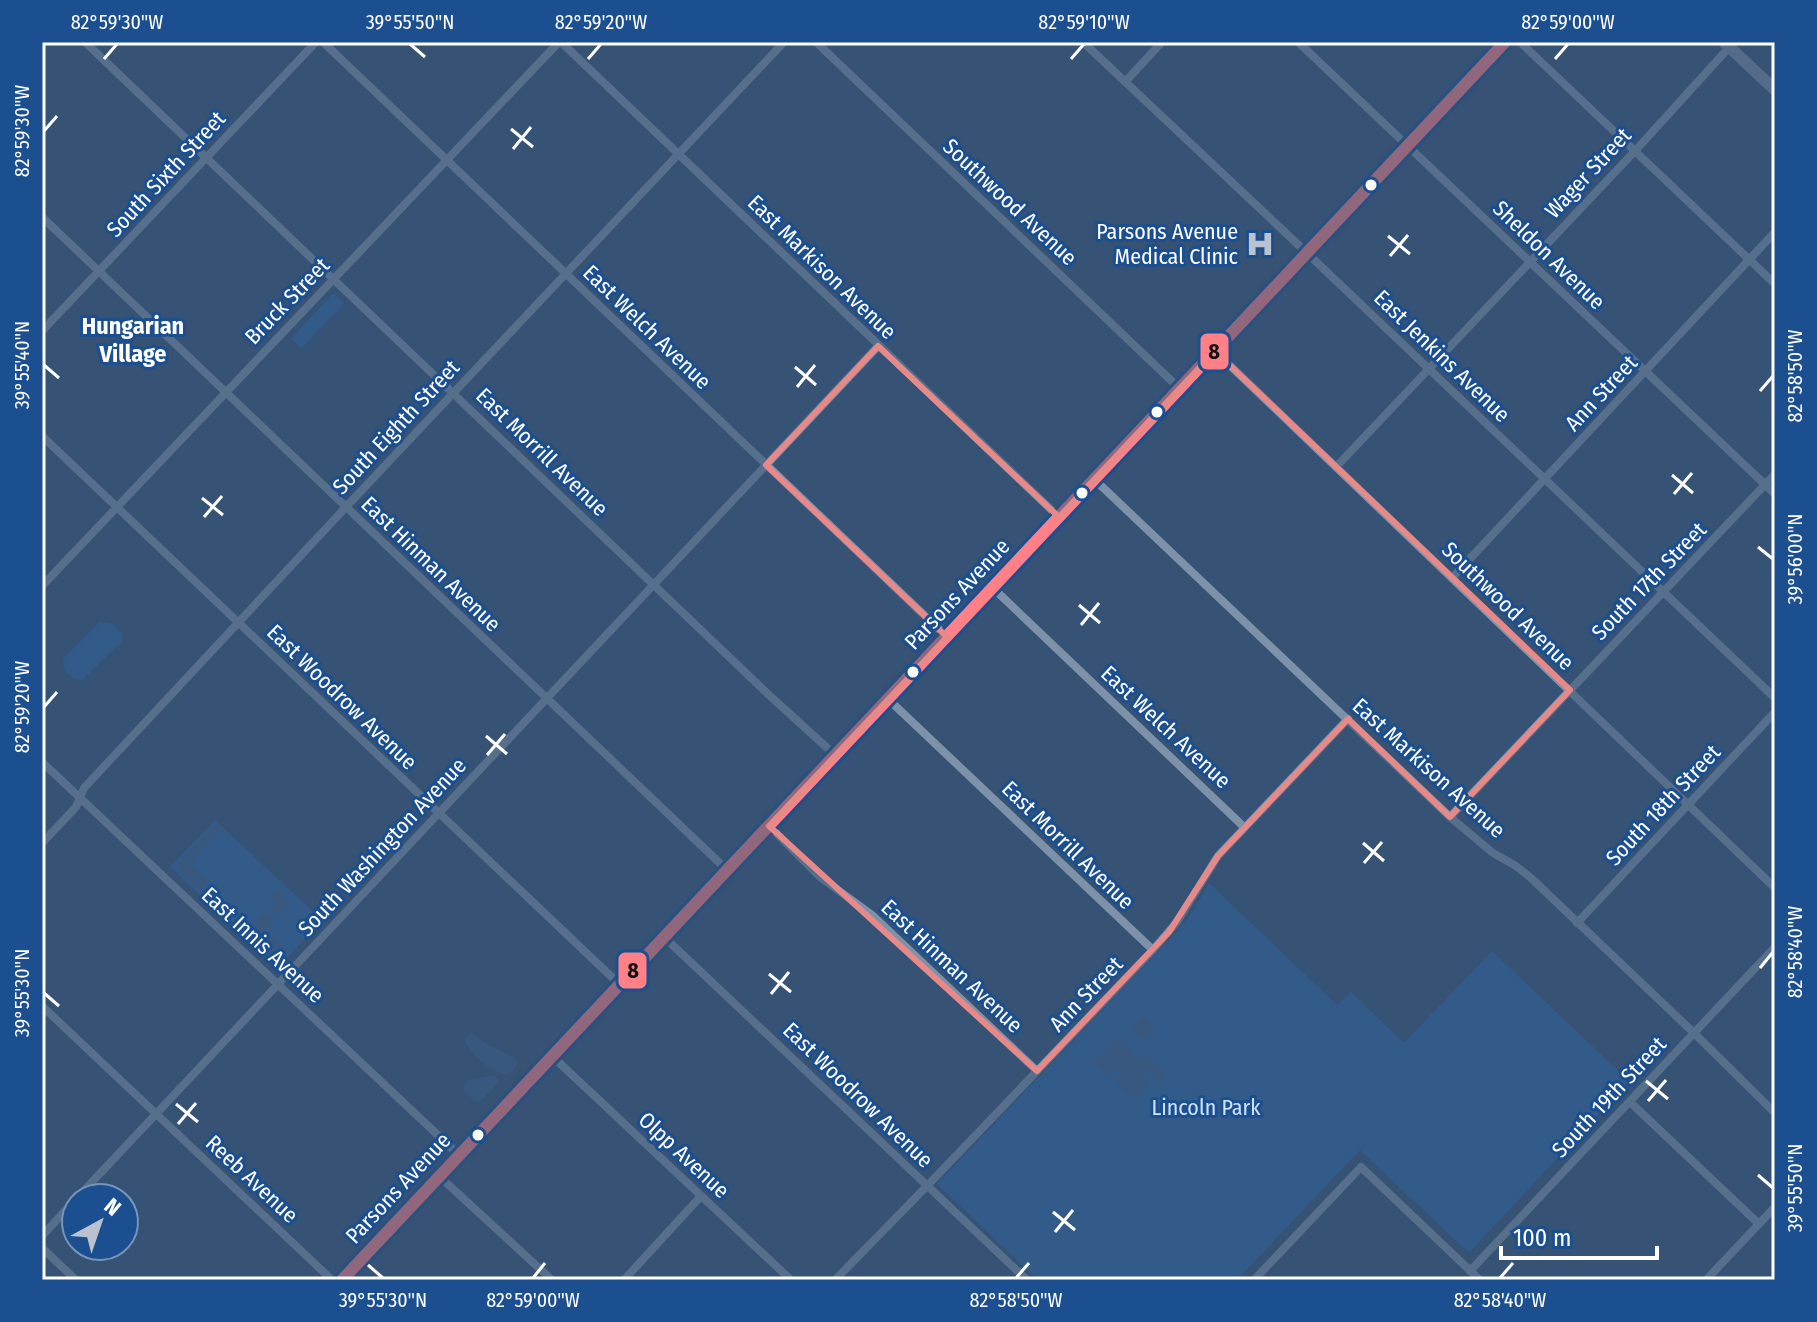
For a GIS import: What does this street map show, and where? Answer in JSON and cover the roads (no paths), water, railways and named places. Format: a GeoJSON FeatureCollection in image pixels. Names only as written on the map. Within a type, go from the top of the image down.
{"type":"FeatureCollection","features":[{"type":"Feature","properties":{"kind":"main road","name":"Parsons Avenue"},"geometry":{"type":"LineString","coordinates":[[342,1280],[1505,42]]}},
{"type":"Feature","properties":{"kind":"main road"},"geometry":{"type":"LineString","coordinates":[[1729,44],[1775,90]]}},
{"type":"Feature","properties":{"kind":"street","name":"East Morrill Avenue"},"geometry":{"type":"LineString","coordinates":[[85,42],[835,755]]}},
{"type":"Feature","properties":{"kind":"street","name":"South Sixth Street"},"geometry":{"type":"LineString","coordinates":[[42,331],[316,42]]}},
{"type":"Feature","properties":{"kind":"street","name":"East Welch Avenue"},"geometry":{"type":"LineString","coordinates":[[323,42],[947,637]]}},
{"type":"Feature","properties":{"kind":"street","name":"Bruck Street"},"geometry":{"type":"LineString","coordinates":[[42,586],[560,42]]}},
{"type":"Feature","properties":{"kind":"street","name":"East Markison Avenue"},"geometry":{"type":"LineString","coordinates":[[560,42],[1059,517]]}},
{"type":"Feature","properties":{"kind":"street","name":"South Eighth Street"},"geometry":{"type":"LineString","coordinates":[[42,843],[76,807],[84,788],[784,42]]}},
{"type":"Feature","properties":{"kind":"street","name":"Southwood Avenue"},"geometry":{"type":"LineString","coordinates":[[816,42],[1180,389]]}},
{"type":"Feature","properties":{"kind":"street","name":"East Jenkins Avenue"},"geometry":{"type":"LineString","coordinates":[[1083,42],[1775,698]]}},
{"type":"Feature","properties":{"kind":"street"},"geometry":{"type":"LineString","coordinates":[[1125,82],[1162,42]]}},
{"type":"Feature","properties":{"kind":"street","name":"Sheldon Avenue"},"geometry":{"type":"LineString","coordinates":[[1298,42],[1775,494]]}},
{"type":"Feature","properties":{"kind":"street"},"geometry":{"type":"LineString","coordinates":[[1520,42],[1775,284]]}},
{"type":"Feature","properties":{"kind":"street","name":"Wager Street"},"geometry":{"type":"LineString","coordinates":[[1336,467],[1635,151],[1729,44]]}},
{"type":"Feature","properties":{"kind":"street","name":"East Hinman Avenue"},"geometry":{"type":"LineString","coordinates":[[42,217],[727,870]]}},
{"type":"Feature","properties":{"kind":"street","name":"Ann Street"},"geometry":{"type":"LineString","coordinates":[[1452,578],[1775,232]]}},
{"type":"Feature","properties":{"kind":"street","name":"South Washington Avenue"},"geometry":{"type":"LineString","coordinates":[[93,1182],[766,465],[881,349]]}},
{"type":"Feature","properties":{"kind":"street","name":"Southwood Avenue"},"geometry":{"type":"LineString","coordinates":[[1215,351],[1775,888]]}},
{"type":"Feature","properties":{"kind":"street","name":"East Woodrow Avenue"},"geometry":{"type":"LineString","coordinates":[[42,436],[619,984]]}},
{"type":"Feature","properties":{"kind":"street","name":"South 17th Street"},"geometry":{"type":"LineString","coordinates":[[1450,817],[1775,474]]}},
{"type":"Feature","properties":{"kind":"street","name":"East Markison Avenue"},"geometry":{"type":"LineString","coordinates":[[1095,480],[1450,817],[1493,853],[1516,866],[1775,1113]]}},
{"type":"Feature","properties":{"kind":"street","name":"East Welch Avenue"},"geometry":{"type":"LineString","coordinates":[[993,588],[1244,827]]}},
{"type":"Feature","properties":{"kind":"street","name":"East Morrill Avenue"},"geometry":{"type":"LineString","coordinates":[[888,699],[1153,950]]}},
{"type":"Feature","properties":{"kind":"street","name":"South 18th Street"},"geometry":{"type":"LineString","coordinates":[[1577,923],[1775,712]]}},
{"type":"Feature","properties":{"kind":"street","name":"Ann Street"},"geometry":{"type":"LineString","coordinates":[[835,1280],[1153,950],[1177,922],[1218,856],[1348,719]]}},
{"type":"Feature","properties":{"kind":"street","name":"East Innis Avenue"},"geometry":{"type":"LineString","coordinates":[[42,762],[459,1155]]}},
{"type":"Feature","properties":{"kind":"street","name":"East Hinman Avenue"},"geometry":{"type":"LineString","coordinates":[[769,826],[820,877],[872,915],[1037,1071]]}},
{"type":"Feature","properties":{"kind":"street","name":"East Woodrow Avenue"},"geometry":{"type":"LineString","coordinates":[[664,937],[1027,1280]]}},
{"type":"Feature","properties":{"kind":"street","name":"South 19th Street"},"geometry":{"type":"LineString","coordinates":[[1470,1271],[1775,947]]}},
{"type":"Feature","properties":{"kind":"street","name":"Reeb Avenue"},"geometry":{"type":"LineString","coordinates":[[42,1006],[332,1280]]}},
{"type":"Feature","properties":{"kind":"street","name":"Olpp Avenue"},"geometry":{"type":"LineString","coordinates":[[552,1056],[791,1280]]}},
{"type":"Feature","properties":{"kind":"street"},"geometry":{"type":"LineString","coordinates":[[1630,1102],[1759,1224]]}},
{"type":"Feature","properties":{"kind":"street"},"geometry":{"type":"LineString","coordinates":[[1254,1280],[1361,1167],[1480,1280]]}},
{"type":"Feature","properties":{"kind":"street"},"geometry":{"type":"LineString","coordinates":[[439,1176],[552,1280]]}},
{"type":"Feature","properties":{"kind":"street"},"geometry":{"type":"LineString","coordinates":[[624,1280],[701,1196]]}},
{"type":"Feature","properties":{"kind":"street"},"geometry":{"type":"LineString","coordinates":[[1706,1280],[1775,1207]]}},
{"type":"Feature","properties":{"kind":"street","name":"South Washington Avenue"},"geometry":{"type":"LineString","coordinates":[[42,1236],[60,1217]]}},
{"type":"Feature","properties":{"kind":"street"},"geometry":{"type":"LineString","coordinates":[[42,1248],[76,1280]]}},
{"type":"Feature","properties":{"kind":"place","name":"Parsons Avenue Medical Clinic"},"geometry":{"type":"Point","coordinates":[1260,244]}},
{"type":"Feature","properties":{"kind":"district","name":"Hungarian Village"},"geometry":{"type":"Point","coordinates":[133,340]}},
{"type":"Feature","properties":{"kind":"park label","name":"Lincoln Park"},"geometry":{"type":"Point","coordinates":[1206,1107]}}]}
